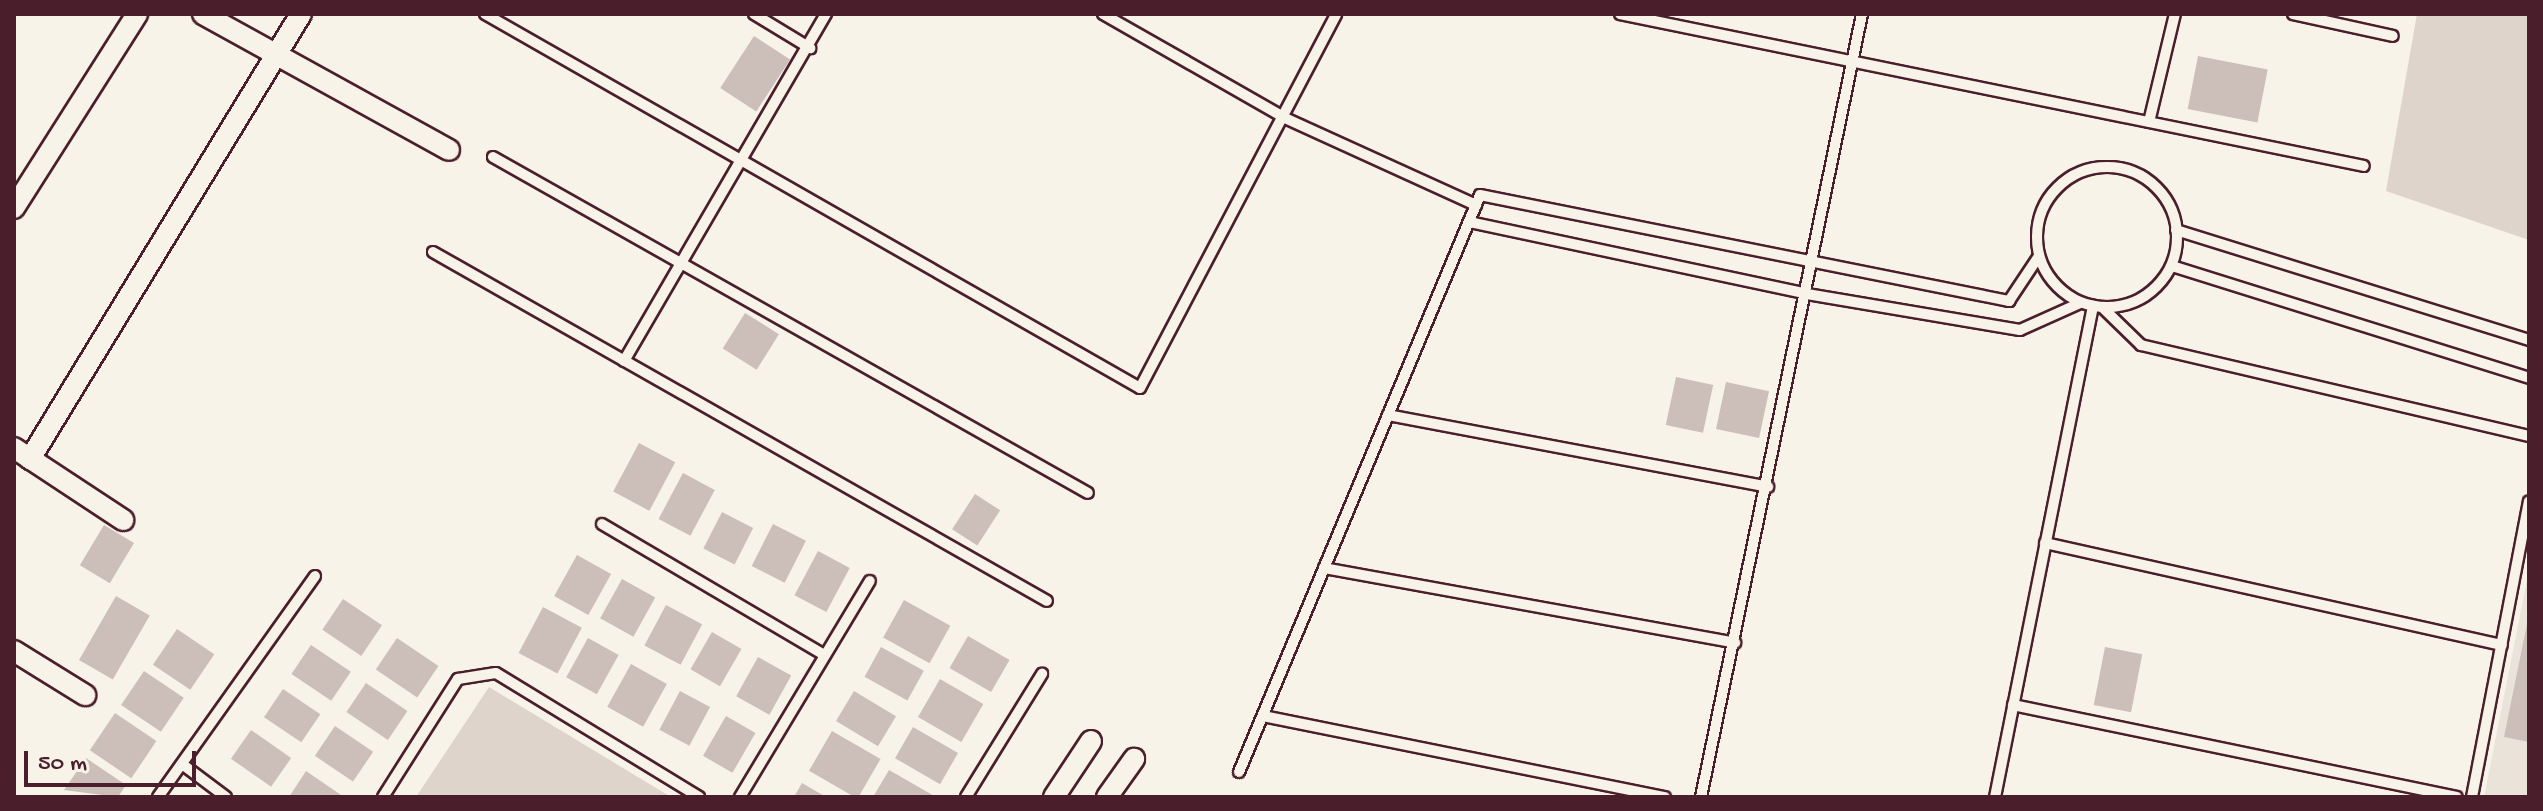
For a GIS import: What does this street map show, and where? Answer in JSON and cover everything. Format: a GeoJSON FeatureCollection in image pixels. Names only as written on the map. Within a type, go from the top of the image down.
{"type":"FeatureCollection","features":[{"type":"Feature","properties":{"kind":"street"},"geometry":{"type":"LineString","coordinates":[[14,208],[137,14]]}},
{"type":"Feature","properties":{"kind":"street"},"geometry":{"type":"LineString","coordinates":[[203,14],[449,150]]}},
{"type":"Feature","properties":{"kind":"street"},"geometry":{"type":"LineString","coordinates":[[123,520],[22,453],[301,14]]}},
{"type":"Feature","properties":{"kind":"street"},"geometry":{"type":"LineString","coordinates":[[14,651],[85,695]]}},
{"type":"Feature","properties":{"kind":"street"},"geometry":{"type":"LineString","coordinates":[[1054,797],[1091,741]]}},
{"type":"Feature","properties":{"kind":"street"},"geometry":{"type":"LineString","coordinates":[[1107,797],[1134,759]]}},
{"type":"Feature","properties":{"kind":"lane"},"geometry":{"type":"LineString","coordinates":[[485,14],[1140,388],[1285,118],[1336,14]]}},
{"type":"Feature","properties":{"kind":"lane"},"geometry":{"type":"LineString","coordinates":[[754,14],[810,48]]}},
{"type":"Feature","properties":{"kind":"lane"},"geometry":{"type":"LineString","coordinates":[[624,361],[810,48],[826,14]]}},
{"type":"Feature","properties":{"kind":"lane"},"geometry":{"type":"LineString","coordinates":[[1103,14],[1285,118],[1476,205]]}},
{"type":"Feature","properties":{"kind":"lane"},"geometry":{"type":"LineString","coordinates":[[1620,14],[2364,166]]}},
{"type":"Feature","properties":{"kind":"lane"},"geometry":{"type":"LineString","coordinates":[[1701,797],[1768,487],[1862,14]]}},
{"type":"Feature","properties":{"kind":"lane"},"geometry":{"type":"LineString","coordinates":[[2149,122],[2175,14]]}},
{"type":"Feature","properties":{"kind":"lane"},"geometry":{"type":"LineString","coordinates":[[2293,14],[2393,36]]}},
{"type":"Feature","properties":{"kind":"lane"},"geometry":{"type":"LineString","coordinates":[[493,157],[1088,493]]}},
{"type":"Feature","properties":{"kind":"lane"},"geometry":{"type":"LineString","coordinates":[[1239,772],[1480,195],[2009,301],[2039,256],[2043,208],[2060,184],[2105,166],[2151,182],[2176,230],[2172,266],[2158,287],[2129,305],[2099,308],[2080,303],[2059,290],[2039,256]]}},
{"type":"Feature","properties":{"kind":"lane"},"geometry":{"type":"LineString","coordinates":[[1469,222],[1807,294],[2020,330],[2080,303]]}},
{"type":"Feature","properties":{"kind":"lane"},"geometry":{"type":"LineString","coordinates":[[2176,230],[2529,340]]}},
{"type":"Feature","properties":{"kind":"lane"},"geometry":{"type":"LineString","coordinates":[[433,252],[1047,601]]}},
{"type":"Feature","properties":{"kind":"lane"},"geometry":{"type":"LineString","coordinates":[[2172,266],[2529,378]]}},
{"type":"Feature","properties":{"kind":"lane"},"geometry":{"type":"LineString","coordinates":[[2099,308],[2141,345],[2529,436]]}},
{"type":"Feature","properties":{"kind":"lane"},"geometry":{"type":"LineString","coordinates":[[1995,797],[2045,543],[2099,308]]}},
{"type":"Feature","properties":{"kind":"lane"},"geometry":{"type":"LineString","coordinates":[[1388,415],[1768,487]]}},
{"type":"Feature","properties":{"kind":"lane"},"geometry":{"type":"LineString","coordinates":[[2472,797],[2529,501]]}},
{"type":"Feature","properties":{"kind":"lane"},"geometry":{"type":"LineString","coordinates":[[602,524],[824,655]]}},
{"type":"Feature","properties":{"kind":"lane"},"geometry":{"type":"LineString","coordinates":[[2045,543],[2502,645]]}},
{"type":"Feature","properties":{"kind":"lane"},"geometry":{"type":"LineString","coordinates":[[1324,568],[1735,643]]}},
{"type":"Feature","properties":{"kind":"lane"},"geometry":{"type":"LineString","coordinates":[[158,797],[315,576]]}},
{"type":"Feature","properties":{"kind":"lane"},"geometry":{"type":"LineString","coordinates":[[740,797],[870,581]]}},
{"type":"Feature","properties":{"kind":"lane"},"geometry":{"type":"LineString","coordinates":[[383,797],[458,679],[496,673],[699,797]]}},
{"type":"Feature","properties":{"kind":"lane"},"geometry":{"type":"LineString","coordinates":[[966,797],[1042,674]]}},
{"type":"Feature","properties":{"kind":"lane"},"geometry":{"type":"LineString","coordinates":[[2013,705],[2457,797]]}},
{"type":"Feature","properties":{"kind":"lane"},"geometry":{"type":"LineString","coordinates":[[1263,716],[1665,797]]}},
{"type":"Feature","properties":{"kind":"lane"},"geometry":{"type":"LineString","coordinates":[[182,764],[226,797]]}},
{"type":"Feature","properties":{"kind":"shaded area"},"geometry":{"type":"Polygon","coordinates":[[[2417,14],[2529,14],[2529,240],[2386,191],[2417,14]]]}},
{"type":"Feature","properties":{"kind":"shaded area"},"geometry":{"type":"Polygon","coordinates":[[[2529,570],[2529,797],[2484,797],[2529,570]]]}},
{"type":"Feature","properties":{"kind":"shaded area"},"geometry":{"type":"Polygon","coordinates":[[[489,687],[671,797],[416,797],[489,687]]]}},
{"type":"Feature","properties":{"kind":"building"},"geometry":{"type":"Polygon","coordinates":[[[754,36],[790,59],[756,111],[720,88],[754,36]]]}},
{"type":"Feature","properties":{"kind":"building"},"geometry":{"type":"Polygon","coordinates":[[[2198,56],[2268,70],[2257,123],[2188,109],[2198,56]]]}},
{"type":"Feature","properties":{"kind":"building"},"geometry":{"type":"Polygon","coordinates":[[[745,313],[779,334],[757,370],[723,349],[745,313]]]}},
{"type":"Feature","properties":{"kind":"building"},"geometry":{"type":"Polygon","coordinates":[[[1676,377],[1713,385],[1703,433],[1666,425],[1676,377]]]}},
{"type":"Feature","properties":{"kind":"building"},"geometry":{"type":"Polygon","coordinates":[[[1726,382],[1769,391],[1759,438],[1716,429],[1726,382]]]}},
{"type":"Feature","properties":{"kind":"building"},"geometry":{"type":"Polygon","coordinates":[[[639,443],[675,462],[649,511],[613,492],[639,443]]]}},
{"type":"Feature","properties":{"kind":"building"},"geometry":{"type":"Polygon","coordinates":[[[683,473],[715,490],[690,536],[659,519],[683,473]]]}},
{"type":"Feature","properties":{"kind":"building"},"geometry":{"type":"Polygon","coordinates":[[[975,494],[1000,510],[977,546],[952,529],[975,494]]]}},
{"type":"Feature","properties":{"kind":"building"},"geometry":{"type":"Polygon","coordinates":[[[722,512],[753,528],[735,564],[703,549],[722,512]]]}},
{"type":"Feature","properties":{"kind":"building"},"geometry":{"type":"Polygon","coordinates":[[[773,524],[806,541],[785,583],[752,566],[773,524]]]}},
{"type":"Feature","properties":{"kind":"building"},"geometry":{"type":"Polygon","coordinates":[[[104,525],[134,543],[110,583],[80,565],[104,525]]]}},
{"type":"Feature","properties":{"kind":"building"},"geometry":{"type":"Polygon","coordinates":[[[818,551],[850,568],[826,612],[795,595],[818,551]]]}},
{"type":"Feature","properties":{"kind":"building"},"geometry":{"type":"Polygon","coordinates":[[[577,555],[611,574],[588,615],[554,596],[577,555]]]}},
{"type":"Feature","properties":{"kind":"building"},"geometry":{"type":"Polygon","coordinates":[[[622,579],[655,597],[633,637],[600,618],[622,579]]]}},
{"type":"Feature","properties":{"kind":"building"},"geometry":{"type":"Polygon","coordinates":[[[116,596],[150,616],[113,680],[79,660],[116,596]]]}},
{"type":"Feature","properties":{"kind":"building"},"geometry":{"type":"Polygon","coordinates":[[[343,599],[382,625],[361,656],[322,630],[343,599]]]}},
{"type":"Feature","properties":{"kind":"building"},"geometry":{"type":"Polygon","coordinates":[[[904,600],[950,626],[930,663],[883,638],[904,600]]]}},
{"type":"Feature","properties":{"kind":"building"},"geometry":{"type":"Polygon","coordinates":[[[666,605],[702,624],[681,665],[644,646],[666,605]]]}},
{"type":"Feature","properties":{"kind":"building"},"geometry":{"type":"Polygon","coordinates":[[[543,607],[582,628],[557,674],[519,653],[543,607]]]}},
{"type":"Feature","properties":{"kind":"building"},"geometry":{"type":"Polygon","coordinates":[[[2529,619],[2529,742],[2504,737],[2529,619]]]}},
{"type":"Feature","properties":{"kind":"building"},"geometry":{"type":"Polygon","coordinates":[[[177,629],[214,654],[190,690],[153,665],[177,629]]]}},
{"type":"Feature","properties":{"kind":"building"},"geometry":{"type":"Polygon","coordinates":[[[712,632],[741,649],[720,686],[690,669],[712,632]]]}},
{"type":"Feature","properties":{"kind":"building"},"geometry":{"type":"Polygon","coordinates":[[[968,636],[1010,660],[991,692],[950,668],[968,636]]]}},
{"type":"Feature","properties":{"kind":"building"},"geometry":{"type":"Polygon","coordinates":[[[397,638],[438,666],[417,697],[376,670],[397,638]]]}},
{"type":"Feature","properties":{"kind":"building"},"geometry":{"type":"Polygon","coordinates":[[[588,638],[619,655],[597,694],[566,677],[588,638]]]}},
{"type":"Feature","properties":{"kind":"building"},"geometry":{"type":"Polygon","coordinates":[[[311,645],[351,672],[331,701],[291,674],[311,645]]]}},
{"type":"Feature","properties":{"kind":"building"},"geometry":{"type":"Polygon","coordinates":[[[881,647],[924,671],[907,700],[865,677],[881,647]]]}},
{"type":"Feature","properties":{"kind":"building"},"geometry":{"type":"Polygon","coordinates":[[[2105,647],[2142,654],[2131,712],[2094,705],[2105,647]]]}},
{"type":"Feature","properties":{"kind":"building"},"geometry":{"type":"Polygon","coordinates":[[[758,657],[791,675],[769,715],[736,696],[758,657]]]}},
{"type":"Feature","properties":{"kind":"building"},"geometry":{"type":"Polygon","coordinates":[[[631,664],[667,684],[643,727],[607,707],[631,664]]]}},
{"type":"Feature","properties":{"kind":"building"},"geometry":{"type":"Polygon","coordinates":[[[144,671],[184,698],[161,732],[121,705],[144,671]]]}},
{"type":"Feature","properties":{"kind":"building"},"geometry":{"type":"Polygon","coordinates":[[[940,679],[983,704],[961,742],[918,717],[940,679]]]}},
{"type":"Feature","properties":{"kind":"building"},"geometry":{"type":"Polygon","coordinates":[[[366,683],[407,711],[388,740],[346,712],[366,683]]]}},
{"type":"Feature","properties":{"kind":"building"},"geometry":{"type":"Polygon","coordinates":[[[283,689],[320,714],[301,742],[264,717],[283,689]]]}},
{"type":"Feature","properties":{"kind":"building"},"geometry":{"type":"Polygon","coordinates":[[[680,691],[710,707],[689,746],[659,730],[680,691]]]}},
{"type":"Feature","properties":{"kind":"building"},"geometry":{"type":"Polygon","coordinates":[[[854,691],[896,716],[878,746],[836,721],[854,691]]]}},
{"type":"Feature","properties":{"kind":"building"},"geometry":{"type":"Polygon","coordinates":[[[115,713],[156,741],[131,778],[90,750],[115,713]]]}},
{"type":"Feature","properties":{"kind":"building"},"geometry":{"type":"Polygon","coordinates":[[[726,716],[755,733],[732,773],[703,756],[726,716]]]}},
{"type":"Feature","properties":{"kind":"building"},"geometry":{"type":"Polygon","coordinates":[[[335,726],[373,752],[353,782],[315,756],[335,726]]]}},
{"type":"Feature","properties":{"kind":"building"},"geometry":{"type":"Polygon","coordinates":[[[913,727],[958,753],[940,784],[895,758],[913,727]]]}},
{"type":"Feature","properties":{"kind":"building"},"geometry":{"type":"Polygon","coordinates":[[[251,730],[291,758],[271,787],[231,759],[251,730]]]}},
{"type":"Feature","properties":{"kind":"building"},"geometry":{"type":"Polygon","coordinates":[[[832,731],[880,759],[859,797],[809,771],[832,731]]]}},
{"type":"Feature","properties":{"kind":"building"},"geometry":{"type":"Polygon","coordinates":[[[86,758],[126,785],[118,797],[64,790],[86,758]]]}},
{"type":"Feature","properties":{"kind":"building"},"geometry":{"type":"Polygon","coordinates":[[[889,770],[936,797],[873,797],[889,770]]]}},
{"type":"Feature","properties":{"kind":"building"},"geometry":{"type":"Polygon","coordinates":[[[306,771],[344,797],[289,797],[306,771]]]}},
{"type":"Feature","properties":{"kind":"building"},"geometry":{"type":"Polygon","coordinates":[[[802,783],[826,797],[794,797],[802,783]]]}}]}
